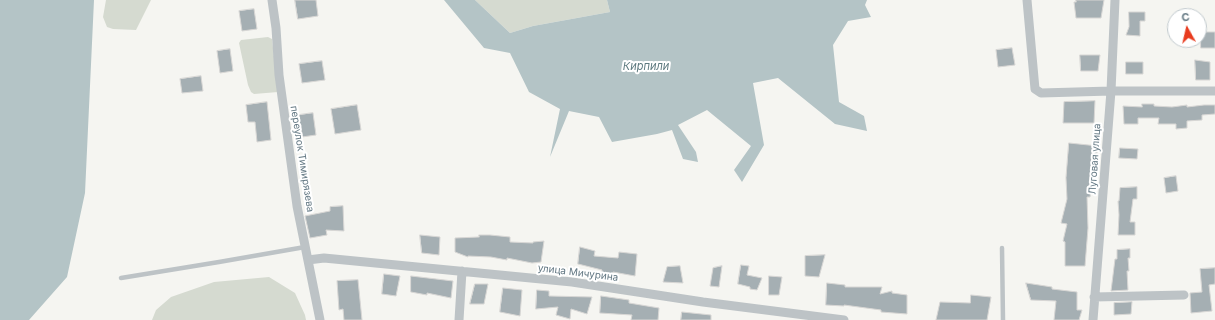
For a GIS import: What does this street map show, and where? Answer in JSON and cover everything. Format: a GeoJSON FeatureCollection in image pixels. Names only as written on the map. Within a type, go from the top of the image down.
{"type":"FeatureCollection","features":[{"type":"Feature","properties":{"kind":"street","name":"переулок Тимирязева"},"geometry":{"type":"LineString","coordinates":[[272,0],[282,98],[297,206],[320,320]]}},
{"type":"Feature","properties":{"kind":"street"},"geometry":{"type":"LineString","coordinates":[[1027,0],[1035,89],[1041,93],[1111,91],[1215,92]]}},
{"type":"Feature","properties":{"kind":"street","name":"Луговая улица"},"geometry":{"type":"LineString","coordinates":[[1093,320],[1111,91],[1115,0]]}},
{"type":"Feature","properties":{"kind":"street","name":"улица Мичурина"},"geometry":{"type":"LineString","coordinates":[[308,260],[324,258],[572,282],[711,303],[844,320]]}},
{"type":"Feature","properties":{"kind":"street"},"geometry":{"type":"LineString","coordinates":[[459,320],[462,272]]}},
{"type":"Feature","properties":{"kind":"street"},"geometry":{"type":"LineString","coordinates":[[1094,297],[1184,295]]}},
{"type":"Feature","properties":{"kind":"lane"},"geometry":{"type":"LineString","coordinates":[[121,278],[305,246]]}},
{"type":"Feature","properties":{"kind":"lane"},"geometry":{"type":"LineString","coordinates":[[1002,248],[1003,320]]}},
{"type":"Feature","properties":{"kind":"shaded area"},"geometry":{"type":"Polygon","coordinates":[[[106,0],[151,0],[136,30],[113,29],[107,27],[103,17],[106,0]]]}},
{"type":"Feature","properties":{"kind":"shaded area"},"geometry":{"type":"Polygon","coordinates":[[[475,0],[607,0],[610,12],[533,26],[510,33],[475,0]]]}},
{"type":"Feature","properties":{"kind":"shaded area"},"geometry":{"type":"Polygon","coordinates":[[[268,37],[272,39],[278,92],[254,94],[251,92],[248,85],[239,43],[241,40],[268,37]]]}},
{"type":"Feature","properties":{"kind":"shaded area"},"geometry":{"type":"Polygon","coordinates":[[[269,277],[295,293],[306,320],[152,320],[156,310],[171,297],[214,282],[269,277]]]}},
{"type":"Feature","properties":{"kind":"water"},"geometry":{"type":"Polygon","coordinates":[[[0,0],[94,0],[85,193],[67,277],[29,320],[0,320],[0,0]]]}},
{"type":"Feature","properties":{"kind":"water","name":"Кирпили"},"geometry":{"type":"Polygon","coordinates":[[[444,0],[475,0],[510,33],[533,26],[610,12],[607,0],[867,0],[865,5],[871,17],[848,21],[833,45],[839,102],[864,116],[867,131],[835,124],[778,78],[753,83],[764,145],[742,182],[734,170],[751,146],[707,110],[678,125],[696,152],[698,162],[683,159],[672,130],[612,142],[599,117],[569,111],[550,157],[560,109],[529,92],[510,53],[484,48],[444,0]]]}},
{"type":"Feature","properties":{"kind":"building"},"geometry":{"type":"Polygon","coordinates":[[[295,0],[316,0],[318,16],[298,19],[295,0]]]}},
{"type":"Feature","properties":{"kind":"building"},"geometry":{"type":"Polygon","coordinates":[[[1076,0],[1104,0],[1101,18],[1076,18],[1074,2],[1076,2],[1076,0]]]}},
{"type":"Feature","properties":{"kind":"building"},"geometry":{"type":"Polygon","coordinates":[[[254,9],[257,29],[242,31],[239,11],[254,9]]]}},
{"type":"Feature","properties":{"kind":"building"},"geometry":{"type":"Polygon","coordinates":[[[1129,12],[1145,12],[1145,21],[1140,21],[1140,36],[1126,35],[1129,27],[1129,12]]]}},
{"type":"Feature","properties":{"kind":"building"},"geometry":{"type":"Polygon","coordinates":[[[1207,32],[1215,32],[1215,48],[1207,48],[1207,32]]]}},
{"type":"Feature","properties":{"kind":"building"},"geometry":{"type":"Polygon","coordinates":[[[1012,48],[1015,65],[998,67],[996,50],[1012,48]]]}},
{"type":"Feature","properties":{"kind":"building"},"geometry":{"type":"Polygon","coordinates":[[[230,49],[233,71],[220,73],[217,51],[230,49]]]}},
{"type":"Feature","properties":{"kind":"building"},"geometry":{"type":"Polygon","coordinates":[[[1080,55],[1100,55],[1098,71],[1081,71],[1080,55]]]}},
{"type":"Feature","properties":{"kind":"building"},"geometry":{"type":"Polygon","coordinates":[[[1195,60],[1210,62],[1210,80],[1196,80],[1195,60]]]}},
{"type":"Feature","properties":{"kind":"building"},"geometry":{"type":"Polygon","coordinates":[[[322,61],[325,80],[302,83],[299,64],[322,61]]]}},
{"type":"Feature","properties":{"kind":"building"},"geometry":{"type":"Polygon","coordinates":[[[1126,62],[1143,62],[1143,74],[1126,74],[1126,62]]]}},
{"type":"Feature","properties":{"kind":"building"},"geometry":{"type":"Polygon","coordinates":[[[201,76],[203,91],[182,93],[180,79],[201,76]]]}},
{"type":"Feature","properties":{"kind":"building"},"geometry":{"type":"Polygon","coordinates":[[[1095,101],[1094,123],[1063,123],[1064,102],[1095,101]]]}},
{"type":"Feature","properties":{"kind":"building"},"geometry":{"type":"Polygon","coordinates":[[[267,102],[271,140],[257,142],[255,122],[248,122],[246,105],[267,102]]]}},
{"type":"Feature","properties":{"kind":"building"},"geometry":{"type":"Polygon","coordinates":[[[1142,104],[1172,107],[1187,105],[1187,107],[1215,105],[1215,114],[1202,115],[1202,120],[1187,121],[1187,128],[1176,129],[1176,124],[1158,124],[1159,118],[1138,118],[1138,124],[1124,124],[1123,106],[1142,107],[1142,104]]]}},
{"type":"Feature","properties":{"kind":"building"},"geometry":{"type":"Polygon","coordinates":[[[357,105],[361,130],[335,134],[331,109],[357,105]]]}},
{"type":"Feature","properties":{"kind":"building"},"geometry":{"type":"Polygon","coordinates":[[[313,113],[316,135],[295,138],[292,116],[313,113]]]}},
{"type":"Feature","properties":{"kind":"building"},"geometry":{"type":"Polygon","coordinates":[[[1069,143],[1098,146],[1090,197],[1087,197],[1088,228],[1085,266],[1065,266],[1065,242],[1063,241],[1067,224],[1061,223],[1067,199],[1066,178],[1069,143]]]}},
{"type":"Feature","properties":{"kind":"building"},"geometry":{"type":"Polygon","coordinates":[[[1120,148],[1138,149],[1137,159],[1119,158],[1120,148]]]}},
{"type":"Feature","properties":{"kind":"building"},"geometry":{"type":"Polygon","coordinates":[[[1176,176],[1178,191],[1166,193],[1164,178],[1176,176]]]}},
{"type":"Feature","properties":{"kind":"building"},"geometry":{"type":"Polygon","coordinates":[[[1137,187],[1137,199],[1133,199],[1130,222],[1135,222],[1135,235],[1118,235],[1118,201],[1120,188],[1137,187]]]}},
{"type":"Feature","properties":{"kind":"building"},"geometry":{"type":"Polygon","coordinates":[[[343,206],[344,231],[326,230],[327,235],[310,238],[305,216],[330,211],[330,207],[343,206]]]}},
{"type":"Feature","properties":{"kind":"building"},"geometry":{"type":"Polygon","coordinates":[[[420,235],[440,237],[439,255],[422,253],[420,235]]]}},
{"type":"Feature","properties":{"kind":"building"},"geometry":{"type":"Polygon","coordinates":[[[479,235],[510,237],[510,242],[533,243],[544,241],[541,262],[532,263],[507,258],[507,260],[491,257],[468,257],[455,252],[455,238],[479,237],[479,235]]]}},
{"type":"Feature","properties":{"kind":"building"},"geometry":{"type":"Polygon","coordinates":[[[580,247],[595,251],[594,256],[618,258],[619,252],[637,254],[635,276],[613,272],[612,276],[602,274],[602,270],[578,264],[580,247]]]}},
{"type":"Feature","properties":{"kind":"building"},"geometry":{"type":"Polygon","coordinates":[[[1130,249],[1130,258],[1128,258],[1129,271],[1127,271],[1128,290],[1111,291],[1115,259],[1117,259],[1117,250],[1130,249]]]}},
{"type":"Feature","properties":{"kind":"building"},"geometry":{"type":"Polygon","coordinates":[[[825,255],[819,277],[805,276],[805,256],[825,255]]]}},
{"type":"Feature","properties":{"kind":"building"},"geometry":{"type":"Polygon","coordinates":[[[741,265],[749,266],[747,275],[762,278],[757,290],[738,284],[741,265]]]}},
{"type":"Feature","properties":{"kind":"building"},"geometry":{"type":"Polygon","coordinates":[[[680,266],[683,283],[663,282],[667,267],[680,266]]]}},
{"type":"Feature","properties":{"kind":"building"},"geometry":{"type":"Polygon","coordinates":[[[722,266],[719,287],[710,286],[713,268],[722,266]]]}},
{"type":"Feature","properties":{"kind":"building"},"geometry":{"type":"Polygon","coordinates":[[[1215,268],[1215,284],[1209,285],[1212,311],[1191,313],[1190,293],[1202,292],[1200,269],[1215,268]]]}},
{"type":"Feature","properties":{"kind":"building"},"geometry":{"type":"Polygon","coordinates":[[[384,274],[400,276],[396,296],[382,294],[384,274]]]}},
{"type":"Feature","properties":{"kind":"building"},"geometry":{"type":"Polygon","coordinates":[[[411,276],[453,281],[451,298],[427,293],[427,295],[411,292],[411,276]]]}},
{"type":"Feature","properties":{"kind":"building"},"geometry":{"type":"Polygon","coordinates":[[[769,276],[782,277],[779,295],[769,295],[769,276]]]}},
{"type":"Feature","properties":{"kind":"building"},"geometry":{"type":"Polygon","coordinates":[[[358,280],[362,320],[344,320],[343,309],[339,310],[337,281],[358,280]]]}},
{"type":"Feature","properties":{"kind":"building"},"geometry":{"type":"Polygon","coordinates":[[[827,283],[845,285],[845,287],[882,287],[880,294],[892,291],[892,293],[907,295],[907,314],[881,312],[881,310],[844,305],[826,305],[827,283]]]}},
{"type":"Feature","properties":{"kind":"building"},"geometry":{"type":"Polygon","coordinates":[[[1026,283],[1052,287],[1052,289],[1077,292],[1077,310],[1082,310],[1079,320],[1054,320],[1056,301],[1031,300],[1026,283]]]}},
{"type":"Feature","properties":{"kind":"building"},"geometry":{"type":"Polygon","coordinates":[[[475,284],[488,284],[484,304],[470,304],[475,284]]]}},
{"type":"Feature","properties":{"kind":"building"},"geometry":{"type":"Polygon","coordinates":[[[503,288],[522,290],[520,316],[500,312],[503,288]]]}},
{"type":"Feature","properties":{"kind":"building"},"geometry":{"type":"Polygon","coordinates":[[[537,290],[549,291],[549,296],[592,297],[587,314],[571,309],[570,319],[556,315],[558,307],[536,309],[537,290]]]}},
{"type":"Feature","properties":{"kind":"building"},"geometry":{"type":"Polygon","coordinates":[[[971,295],[991,297],[987,320],[936,320],[940,302],[970,303],[971,295]]]}},
{"type":"Feature","properties":{"kind":"building"},"geometry":{"type":"Polygon","coordinates":[[[601,296],[629,300],[629,303],[659,308],[658,320],[631,320],[632,315],[600,313],[601,296]]]}},
{"type":"Feature","properties":{"kind":"building"},"geometry":{"type":"Polygon","coordinates":[[[1132,302],[1131,314],[1114,315],[1114,303],[1132,302]]]}},
{"type":"Feature","properties":{"kind":"building"},"geometry":{"type":"Polygon","coordinates":[[[682,312],[711,315],[711,320],[681,320],[682,312]]]}}]}
